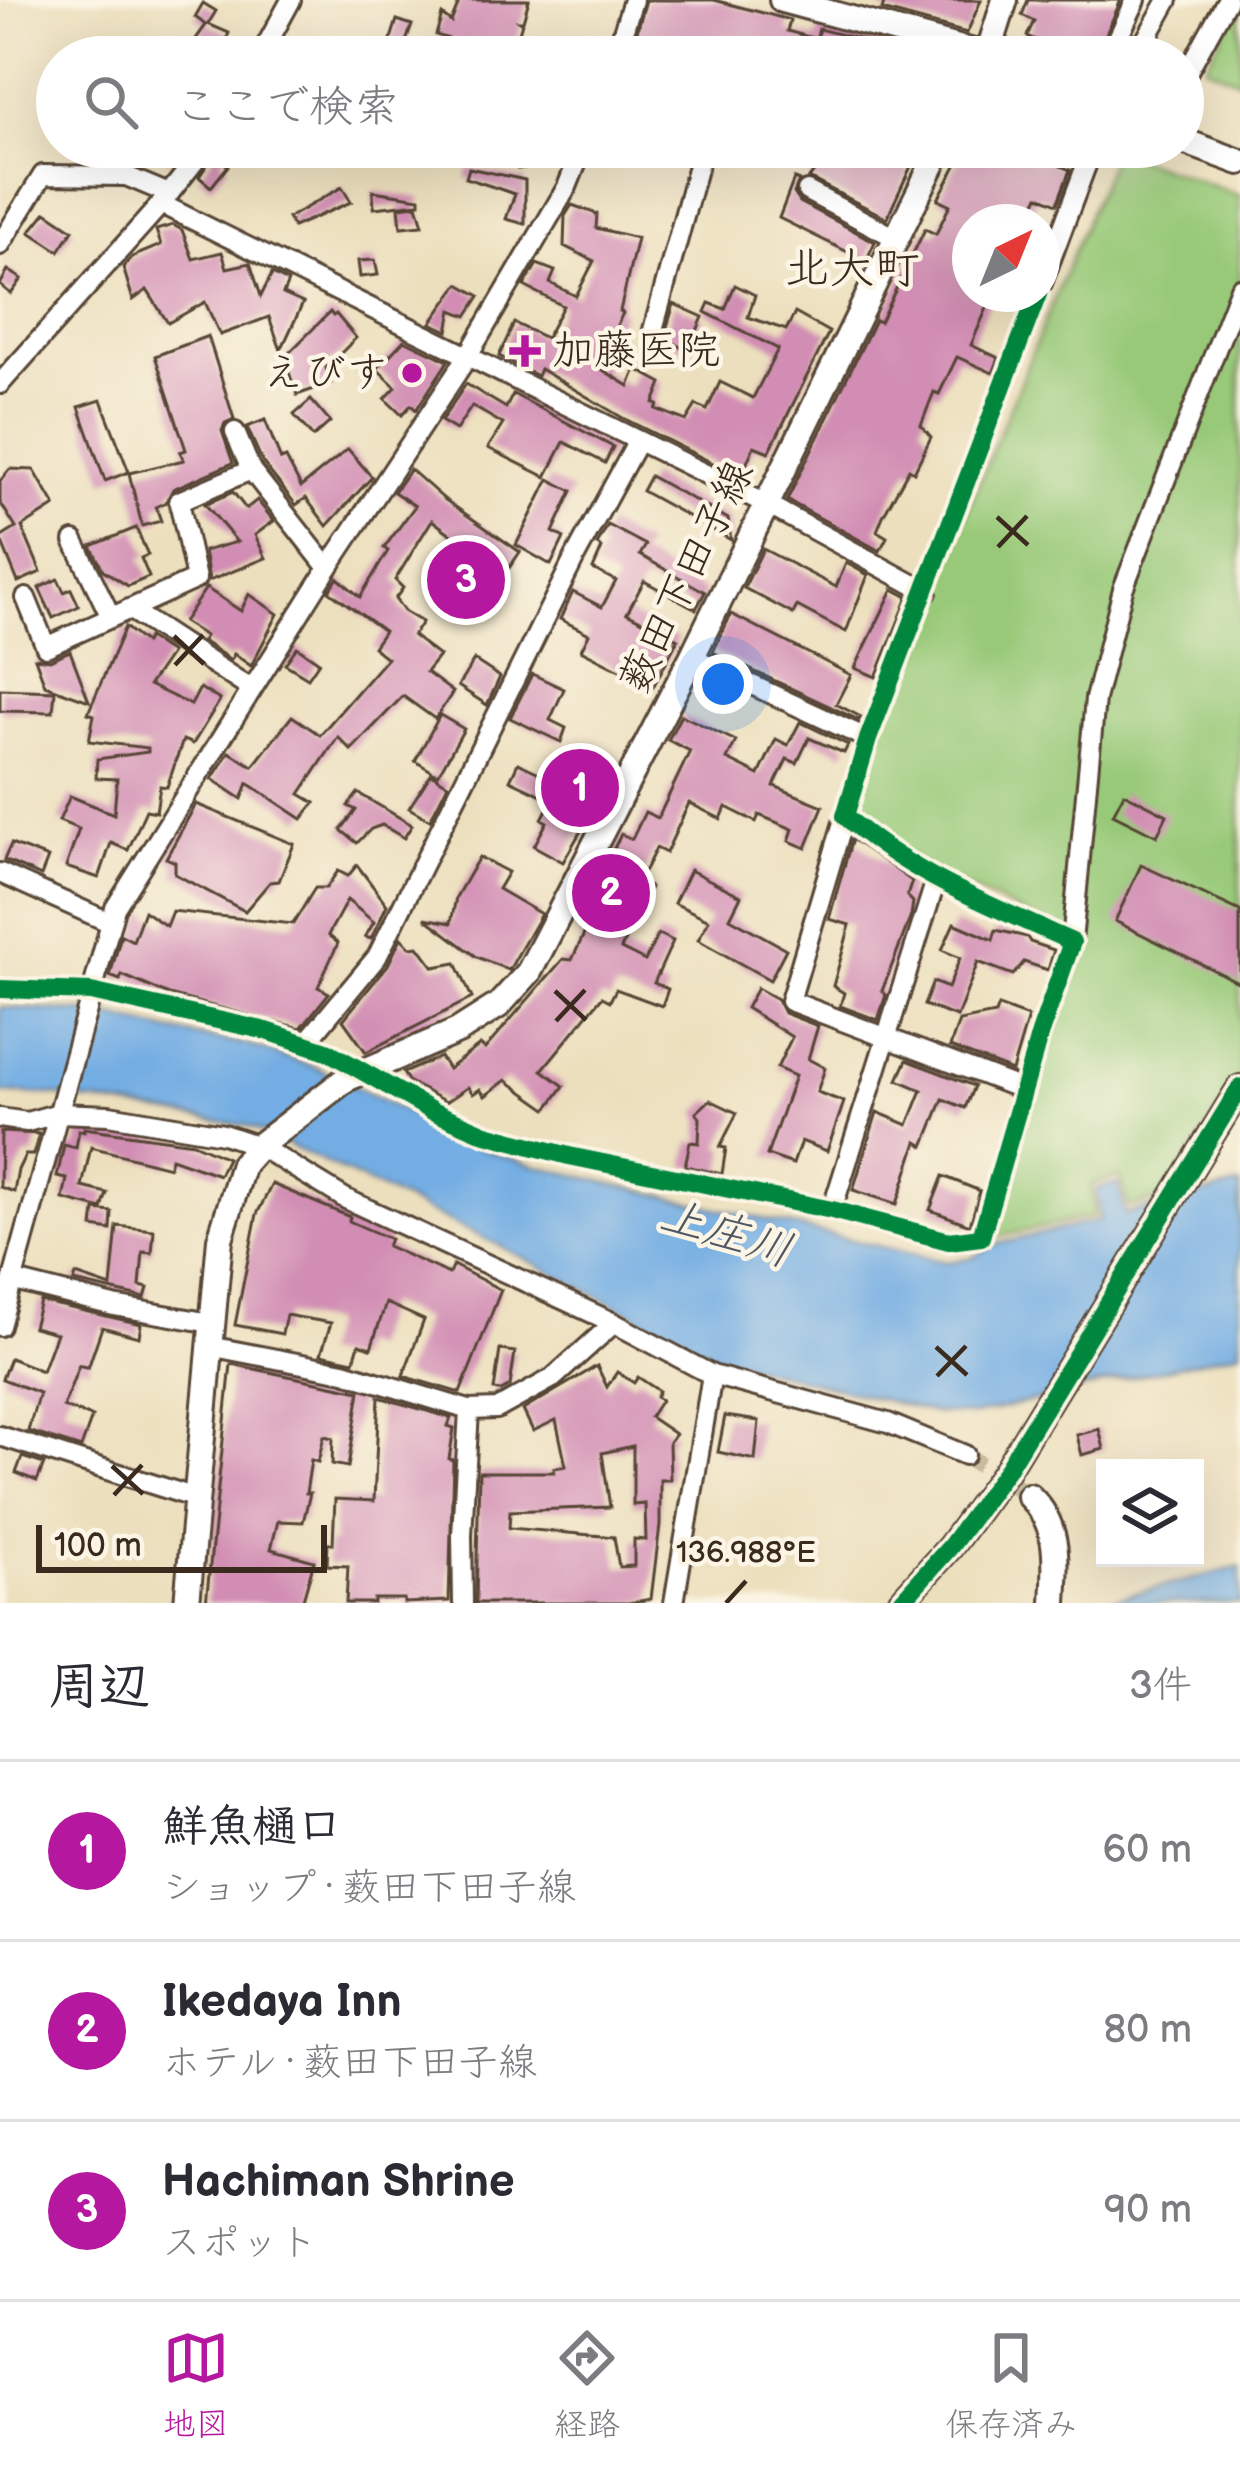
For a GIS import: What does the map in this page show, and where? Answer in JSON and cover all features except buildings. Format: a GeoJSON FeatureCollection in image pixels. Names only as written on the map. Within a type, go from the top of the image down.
{"type":"FeatureCollection","features":[{"type":"Feature","properties":{"kind":"main road"},"geometry":{"type":"LineString","coordinates":[[782,0],[915,36]]}},
{"type":"Feature","properties":{"kind":"main road"},"geometry":{"type":"LineString","coordinates":[[995,36],[1005,0]]}},
{"type":"Feature","properties":{"kind":"main road"},"geometry":{"type":"LineString","coordinates":[[1204,149],[1240,162]]}},
{"type":"Feature","properties":{"kind":"main road","name":"薮田下田子線"},"geometry":{"type":"LineString","coordinates":[[188,1603],[220,1239],[243,1164],[259,1146],[355,1075],[458,1031],[499,1005],[529,972],[692,657],[931,168]]}},
{"type":"Feature","properties":{"kind":"main road"},"geometry":{"type":"LineString","coordinates":[[900,1603],[950,1547],[1026,1439],[1240,1088]]}},
{"type":"Feature","properties":{"kind":"main road"},"geometry":{"type":"LineString","coordinates":[[1029,1496],[1048,1514],[1057,1549],[1054,1603]]}},
{"type":"Feature","properties":{"kind":"street"},"geometry":{"type":"LineString","coordinates":[[272,36],[292,0]]}},
{"type":"Feature","properties":{"kind":"street"},"geometry":{"type":"LineString","coordinates":[[621,36],[633,0]]}},
{"type":"Feature","properties":{"kind":"street"},"geometry":{"type":"LineString","coordinates":[[1148,36],[1168,0]]}},
{"type":"Feature","properties":{"kind":"street"},"geometry":{"type":"LineString","coordinates":[[1204,41],[1226,0]]}},
{"type":"Feature","properties":{"kind":"street"},"geometry":{"type":"LineString","coordinates":[[1119,36],[1132,8],[1154,26]]}},
{"type":"Feature","properties":{"kind":"street"},"geometry":{"type":"LineString","coordinates":[[0,384],[189,168]]}},
{"type":"Feature","properties":{"kind":"street"},"geometry":{"type":"LineString","coordinates":[[0,1327],[115,908],[328,568],[466,359],[575,168]]}},
{"type":"Feature","properties":{"kind":"street"},"geometry":{"type":"LineString","coordinates":[[653,330],[697,168]]}},
{"type":"Feature","properties":{"kind":"street"},"geometry":{"type":"LineString","coordinates":[[1060,235],[1085,168]]}},
{"type":"Feature","properties":{"kind":"street"},"geometry":{"type":"LineString","coordinates":[[0,245],[43,175],[126,176],[466,359],[766,504],[926,592]]}},
{"type":"Feature","properties":{"kind":"street"},"geometry":{"type":"LineString","coordinates":[[807,191],[896,238]]}},
{"type":"Feature","properties":{"kind":"street"},"geometry":{"type":"LineString","coordinates":[[0,989],[267,1031],[305,1044],[355,1075],[486,1134],[569,1156],[832,1210],[950,1241],[981,1237],[1072,942],[1095,699],[1123,589],[1240,288]]}},
{"type":"Feature","properties":{"kind":"street"},"geometry":{"type":"LineString","coordinates":[[1024,1090],[790,1001],[868,739],[1031,312]]}},
{"type":"Feature","properties":{"kind":"street"},"geometry":{"type":"LineString","coordinates":[[235,432],[251,470],[328,568]]}},
{"type":"Feature","properties":{"kind":"street"},"geometry":{"type":"LineString","coordinates":[[305,1044],[377,957],[575,557],[638,441]]}},
{"type":"Feature","properties":{"kind":"street"},"geometry":{"type":"LineString","coordinates":[[26,598],[46,647],[196,579],[179,501],[251,470]]}},
{"type":"Feature","properties":{"kind":"street"},"geometry":{"type":"LineString","coordinates":[[74,541],[120,613],[251,689]]}},
{"type":"Feature","properties":{"kind":"street"},"geometry":{"type":"LineString","coordinates":[[692,657],[868,739]]}},
{"type":"Feature","properties":{"kind":"street"},"geometry":{"type":"LineString","coordinates":[[845,816],[936,880],[1072,942]]}},
{"type":"Feature","properties":{"kind":"street"},"geometry":{"type":"LineString","coordinates":[[0,873],[111,923]]}},
{"type":"Feature","properties":{"kind":"street"},"geometry":{"type":"LineString","coordinates":[[832,1210],[936,880]]}},
{"type":"Feature","properties":{"kind":"street"},"geometry":{"type":"LineString","coordinates":[[0,1118],[27,1122],[61,1104],[223,1134],[259,1146],[346,1199],[614,1323],[712,1375],[888,1423],[965,1455]]}},
{"type":"Feature","properties":{"kind":"street"},"geometry":{"type":"LineString","coordinates":[[10,1282],[114,1306],[469,1411],[497,1408],[553,1378],[614,1323]]}},
{"type":"Feature","properties":{"kind":"street"},"geometry":{"type":"LineString","coordinates":[[674,1603],[712,1375]]}},
{"type":"Feature","properties":{"kind":"street"},"geometry":{"type":"LineString","coordinates":[[464,1603],[462,1535],[469,1411]]}},
{"type":"Feature","properties":{"kind":"street"},"geometry":{"type":"LineString","coordinates":[[0,1436],[196,1498]]}},
{"type":"Feature","properties":{"kind":"green space"},"geometry":{"type":"Polygon","coordinates":[[[1240,3],[1240,81],[1205,66],[1240,3]]]}},
{"type":"Feature","properties":{"kind":"green space"},"geometry":{"type":"Polygon","coordinates":[[[1108,168],[1164,168],[1240,196],[1240,1074],[1162,1199],[1128,1207],[1120,1176],[1091,1184],[1095,1216],[988,1239],[1080,939],[932,869],[852,813],[873,742],[1049,312],[1060,312],[1060,285],[1108,168]]]}},
{"type":"Feature","properties":{"kind":"water","name":"上庄川"},"geometry":{"type":"Polygon","coordinates":[[[0,1007],[96,1013],[248,1045],[315,1067],[482,1149],[533,1165],[946,1262],[971,1258],[993,1245],[1100,1220],[1096,1188],[1118,1183],[1125,1214],[1240,1185],[1240,1351],[974,1415],[934,1413],[717,1357],[496,1244],[248,1126],[52,1095],[0,1093],[0,1007]]]}},
{"type":"Feature","properties":{"kind":"water"},"geometry":{"type":"Polygon","coordinates":[[[1240,1567],[1240,1603],[1097,1603],[1240,1567]]]}},
{"type":"Feature","properties":{"kind":"tunnel"},"geometry":{"type":"LineString","coordinates":[[965,1455],[1029,1496]]}},
{"type":"Feature","properties":{"kind":"cycle path"},"geometry":{"type":"LineString","coordinates":[[0,989],[91,992],[267,1031],[327,1051],[432,1111],[486,1134],[569,1156],[832,1210],[949,1241],[981,1237],[1040,1033],[1072,942],[925,872],[845,816],[868,739],[1031,312]]}},
{"type":"Feature","properties":{"kind":"cycle path"},"geometry":{"type":"LineString","coordinates":[[900,1603],[950,1547],[1005,1472],[1240,1088]]}},
{"type":"Feature","properties":{"kind":"place","name":"加藤医院"},"geometry":{"type":"Point","coordinates":[525,351]}},
{"type":"Feature","properties":{"kind":"place","name":"えびす"},"geometry":{"type":"Point","coordinates":[412,373]}},
{"type":"Feature","properties":{"kind":"place","name":"Hachiman Shrine"},"geometry":{"type":"Point","coordinates":[466,580]}},
{"type":"Feature","properties":{"kind":"place","name":"鮮魚樋口"},"geometry":{"type":"Point","coordinates":[580,788]}},
{"type":"Feature","properties":{"kind":"place","name":"Ikedaya Inn"},"geometry":{"type":"Point","coordinates":[611,893]}},
{"type":"Feature","properties":{"kind":"district","name":"北大町"},"geometry":{"type":"Point","coordinates":[852,269]}}]}
